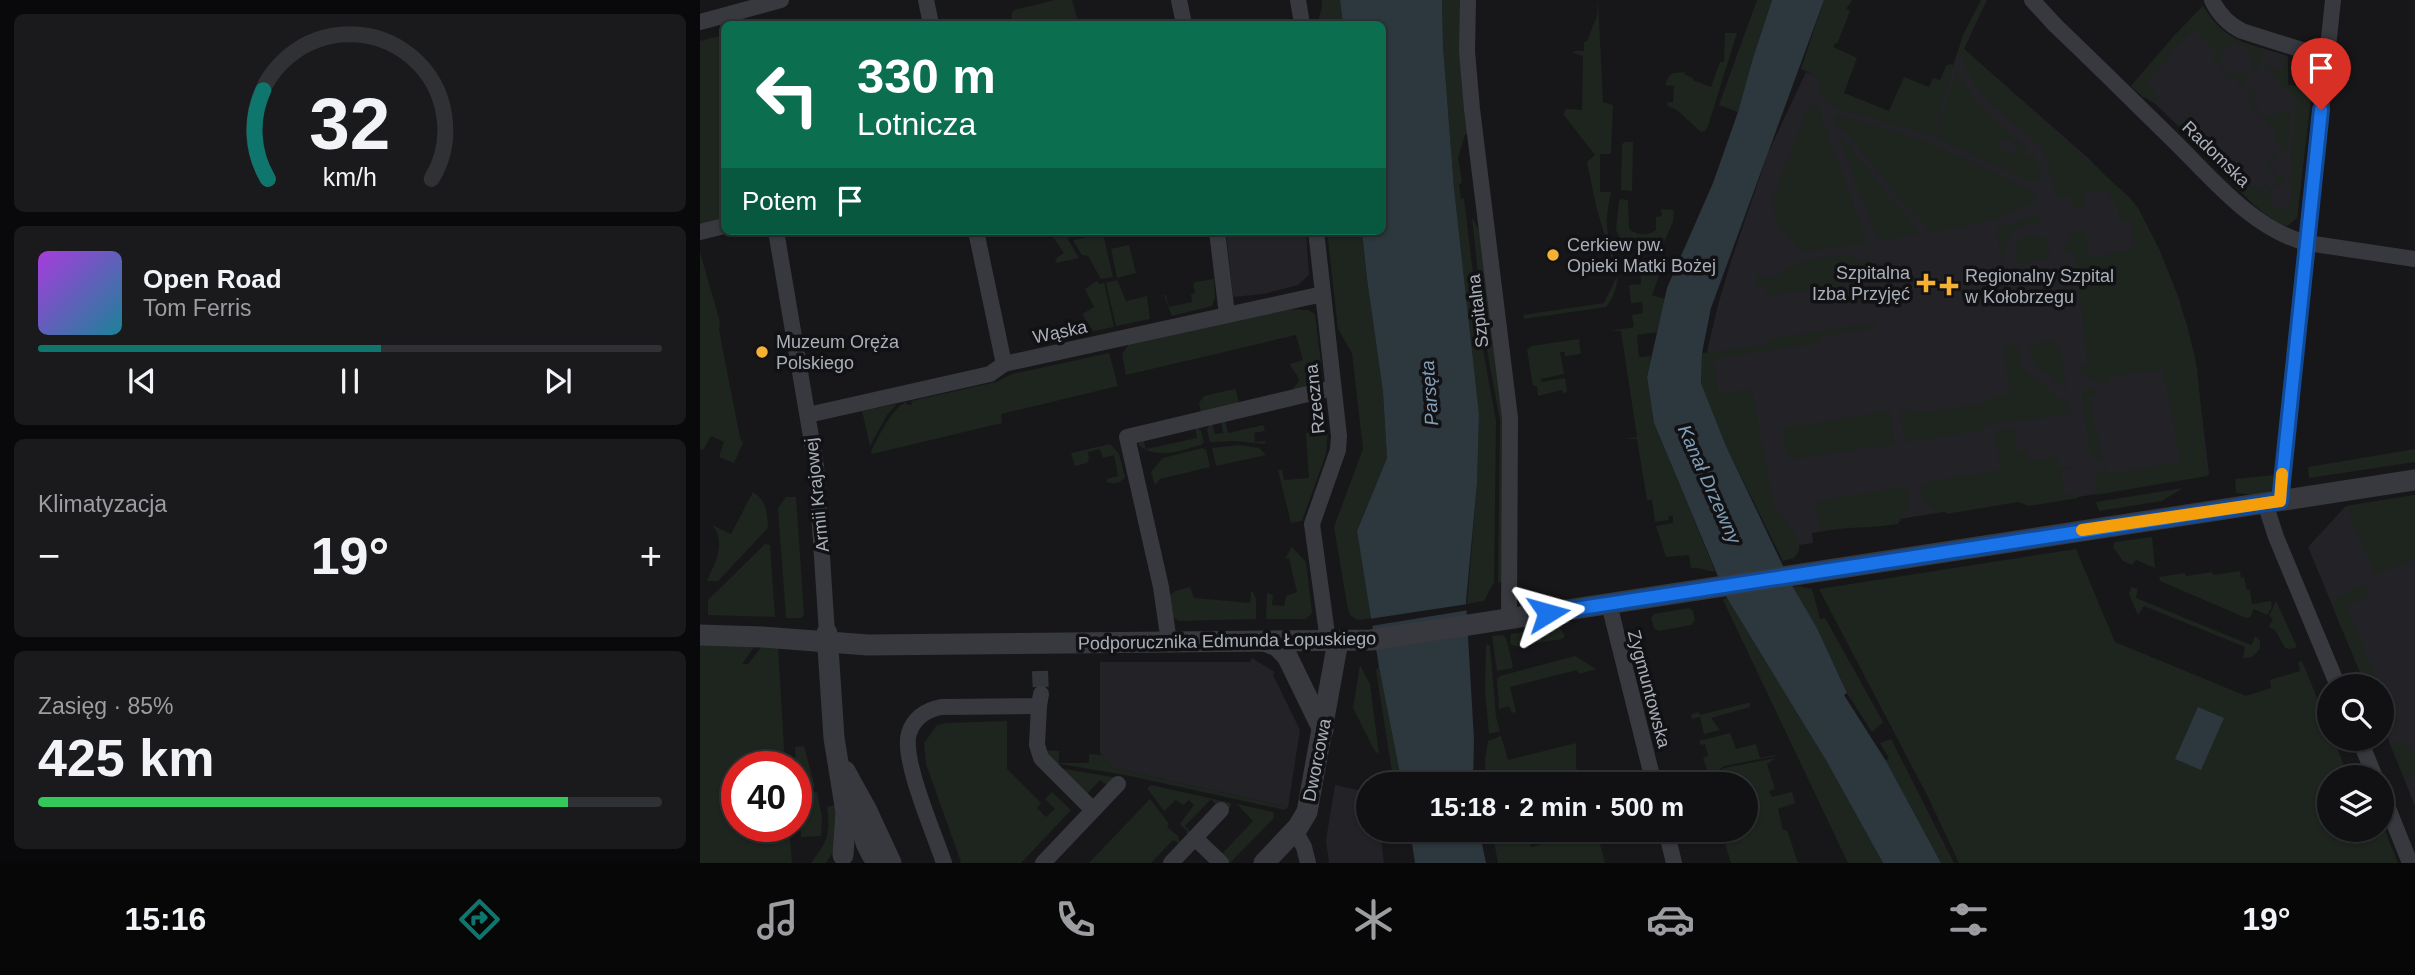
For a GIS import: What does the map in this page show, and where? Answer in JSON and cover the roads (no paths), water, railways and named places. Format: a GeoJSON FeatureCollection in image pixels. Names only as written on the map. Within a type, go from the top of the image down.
{"type":"FeatureCollection","features":[{"type":"Feature","properties":{"kind":"street"},"geometry":{"type":"LineString","coordinates":[[700,22],[743,18],[781,0]]}},
{"type":"Feature","properties":{"kind":"street"},"geometry":{"type":"LineString","coordinates":[[926,0],[930,21]]}},
{"type":"Feature","properties":{"kind":"street"},"geometry":{"type":"LineString","coordinates":[[1179,0],[1183,21]]}},
{"type":"Feature","properties":{"kind":"street"},"geometry":{"type":"LineString","coordinates":[[1298,0],[1302,21]]}},
{"type":"Feature","properties":{"kind":"street","name":"Szpitalna"},"geometry":{"type":"LineString","coordinates":[[1468,0],[1467,51],[1472,109],[1511,430],[1509,619]]}},
{"type":"Feature","properties":{"kind":"street","name":"Radomska"},"geometry":{"type":"LineString","coordinates":[[2032,0],[2232,197],[2268,226],[2290,238],[2307,243],[2415,259]]}},
{"type":"Feature","properties":{"kind":"street"},"geometry":{"type":"LineString","coordinates":[[2212,0],[2230,25],[2326,58]]}},
{"type":"Feature","properties":{"kind":"street"},"geometry":{"type":"LineString","coordinates":[[2333,0],[2307,243],[2272,502],[2276,537],[2333,674]]}},
{"type":"Feature","properties":{"kind":"street"},"geometry":{"type":"LineString","coordinates":[[700,232],[721,227]]}},
{"type":"Feature","properties":{"kind":"street","name":"Armii Krajowej"},"geometry":{"type":"LineString","coordinates":[[777,235],[818,485],[833,726],[846,813],[840,860]]}},
{"type":"Feature","properties":{"kind":"street"},"geometry":{"type":"LineString","coordinates":[[977,235],[1004,364]]}},
{"type":"Feature","properties":{"kind":"street"},"geometry":{"type":"LineString","coordinates":[[1217,235],[1227,315]]}},
{"type":"Feature","properties":{"kind":"street","name":"Rzeczna"},"geometry":{"type":"LineString","coordinates":[[1316,235],[1339,444],[1315,513],[1312,530],[1333,641]]}},
{"type":"Feature","properties":{"kind":"street","name":"Wąska"},"geometry":{"type":"LineString","coordinates":[[808,415],[990,374],[1004,364],[1323,295]]}},
{"type":"Feature","properties":{"kind":"street"},"geometry":{"type":"LineString","coordinates":[[1169,642],[1161,587],[1127,437],[1333,388]]}},
{"type":"Feature","properties":{"kind":"street","name":"Podporucznika Edmunda Łopuskiego"},"geometry":{"type":"LineString","coordinates":[[700,635],[828,638],[880,645],[1371,640],[2415,480]]}},
{"type":"Feature","properties":{"kind":"street","name":"Zygmuntowska"},"geometry":{"type":"LineString","coordinates":[[1609,604],[1651,772]]}},
{"type":"Feature","properties":{"kind":"street","name":"Dworcowa"},"geometry":{"type":"LineString","coordinates":[[1264,863],[1295,831],[1307,812],[1323,730],[1333,641]]}},
{"type":"Feature","properties":{"kind":"street"},"geometry":{"type":"LineString","coordinates":[[1267,642],[1277,646],[1287,656],[1323,730]]}},
{"type":"Feature","properties":{"kind":"street"},"geometry":{"type":"LineString","coordinates":[[944,863],[912,771],[907,743],[913,725],[926,712],[941,707],[1040,700],[1037,746],[1041,758],[1093,810]]}},
{"type":"Feature","properties":{"kind":"street","name":"Armii Krajowej"},"geometry":{"type":"LineString","coordinates":[[839,760],[866,809],[879,860]]}},
{"type":"Feature","properties":{"kind":"street"},"geometry":{"type":"LineString","coordinates":[[1042,863],[1118,784]]}},
{"type":"Feature","properties":{"kind":"street"},"geometry":{"type":"LineString","coordinates":[[1171,863],[1221,810]]}},
{"type":"Feature","properties":{"kind":"street"},"geometry":{"type":"LineString","coordinates":[[2394,823],[2410,863]]}},
{"type":"Feature","properties":{"kind":"street"},"geometry":{"type":"LineString","coordinates":[[1295,831],[1304,847],[1308,863]]}},
{"type":"Feature","properties":{"kind":"street"},"geometry":{"type":"LineString","coordinates":[[1195,838],[1221,863]]}},
{"type":"Feature","properties":{"kind":"street"},"geometry":{"type":"LineString","coordinates":[[1669,842],[1674,863]]}},
{"type":"Feature","properties":{"kind":"street"},"geometry":{"type":"LineString","coordinates":[[840,860],[857,849],[879,860]]}},
{"type":"Feature","properties":{"kind":"water","name":"Parsęta"},"geometry":{"type":"Polygon","coordinates":[[[1340,0],[1442,0],[1454,188],[1479,414],[1477,484],[1466,601],[1473,772],[1400,772],[1357,531],[1387,458],[1383,392],[1362,235],[1386,235],[1386,21],[1343,21],[1340,0]]]}},
{"type":"Feature","properties":{"kind":"water","name":"Kanał Drzewny"},"geometry":{"type":"Polygon","coordinates":[[[1772,0],[1824,0],[1711,308],[1702,353],[1701,383],[1726,446],[1847,693],[1844,695],[1886,761],[1941,863],[1883,863],[1827,762],[1727,598],[1654,423],[1647,377],[1667,288],[1713,183],[1772,0]]]}},
{"type":"Feature","properties":{"kind":"water"},"geometry":{"type":"Polygon","coordinates":[[[2198,707],[2224,718],[2201,770],[2175,759],[2198,707]]]}},
{"type":"Feature","properties":{"kind":"water"},"geometry":{"type":"Polygon","coordinates":[[[1412,842],[1482,842],[1486,863],[1415,863],[1412,842]]]}},
{"type":"Feature","properties":{"kind":"tunnel"},"geometry":{"type":"LineString","coordinates":[[1040,671],[1041,694]]}},
{"type":"Feature","properties":{"kind":"place","name":"Cerkiew pw. Opieki Matki Bożej"},"geometry":{"type":"Point","coordinates":[1553,255]}},
{"type":"Feature","properties":{"kind":"place","name":"Szpitalna Izba Przyjęć"},"geometry":{"type":"Point","coordinates":[1926,283]}},
{"type":"Feature","properties":{"kind":"place","name":"Regionalny Szpital w Kołobrzegu"},"geometry":{"type":"Point","coordinates":[1949,286]}},
{"type":"Feature","properties":{"kind":"place","name":"Muzeum Oręża Polskiego"},"geometry":{"type":"Point","coordinates":[762,352]}}]}
